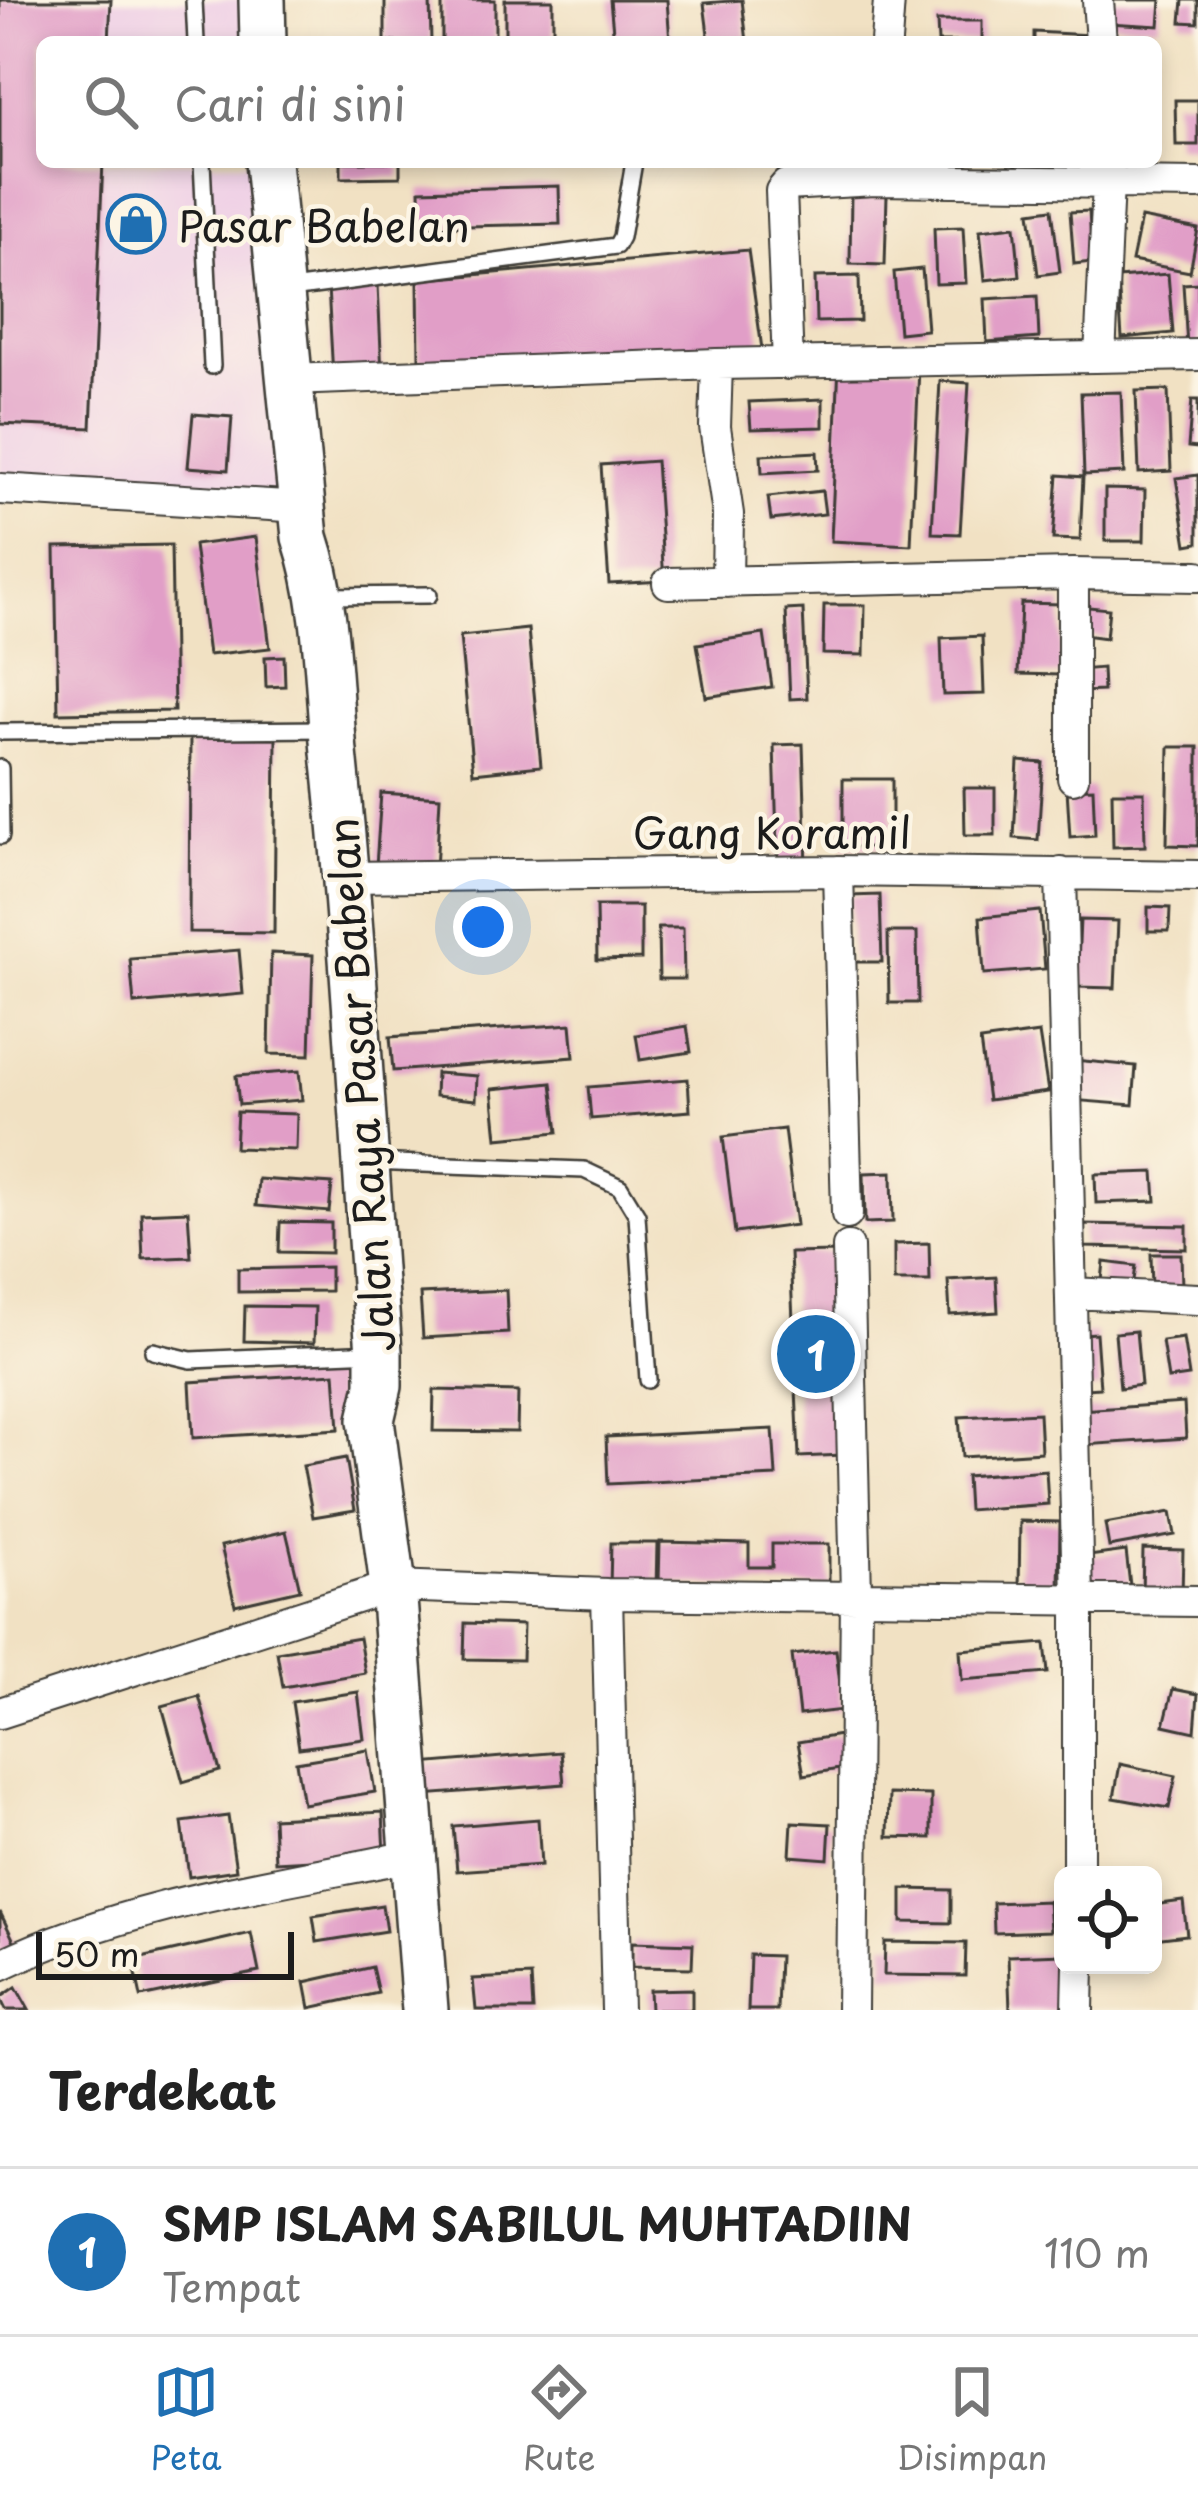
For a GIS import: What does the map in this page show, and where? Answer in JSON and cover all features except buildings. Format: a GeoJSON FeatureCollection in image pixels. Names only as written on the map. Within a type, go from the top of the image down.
{"type":"FeatureCollection","features":[{"type":"Feature","properties":{"kind":"main road"},"geometry":{"type":"LineString","coordinates":[[262,0],[262,36]]}},
{"type":"Feature","properties":{"kind":"main road","name":"Jalan Raya Pasar Babelan"},"geometry":{"type":"LineString","coordinates":[[268,168],[305,537],[319,579],[346,877],[379,1352],[379,1386],[370,1420],[393,1586],[424,2010]]}},
{"type":"Feature","properties":{"kind":"street"},"geometry":{"type":"LineString","coordinates":[[886,36],[889,0]]}},
{"type":"Feature","properties":{"kind":"street"},"geometry":{"type":"LineString","coordinates":[[1099,0],[1101,36]]}},
{"type":"Feature","properties":{"kind":"street"},"geometry":{"type":"LineString","coordinates":[[788,364],[781,191],[786,184],[876,171],[1110,172],[1198,184]]}},
{"type":"Feature","properties":{"kind":"street"},"geometry":{"type":"LineString","coordinates":[[1100,357],[1110,172]]}},
{"type":"Feature","properties":{"kind":"street"},"geometry":{"type":"LineString","coordinates":[[290,380],[717,364],[1198,355]]}},
{"type":"Feature","properties":{"kind":"street"},"geometry":{"type":"LineString","coordinates":[[717,364],[716,427],[728,514],[727,582]]}},
{"type":"Feature","properties":{"kind":"street"},"geometry":{"type":"LineString","coordinates":[[0,489],[303,507]]}},
{"type":"Feature","properties":{"kind":"street"},"geometry":{"type":"LineString","coordinates":[[1073,574],[1073,778]]}},
{"type":"Feature","properties":{"kind":"street"},"geometry":{"type":"LineString","coordinates":[[668,583],[1073,574],[1198,576]]}},
{"type":"Feature","properties":{"kind":"street"},"geometry":{"type":"LineString","coordinates":[[838,871],[847,1214]]}},
{"type":"Feature","properties":{"kind":"street","name":"Gang Koramil"},"geometry":{"type":"LineString","coordinates":[[346,877],[838,871],[1198,876]]}},
{"type":"Feature","properties":{"kind":"street"},"geometry":{"type":"LineString","coordinates":[[1061,873],[1078,1600],[1078,1866]]}},
{"type":"Feature","properties":{"kind":"street"},"geometry":{"type":"LineString","coordinates":[[848,1247],[856,1595],[852,2010]]}},
{"type":"Feature","properties":{"kind":"street"},"geometry":{"type":"LineString","coordinates":[[1071,1293],[1198,1299]]}},
{"type":"Feature","properties":{"kind":"street"},"geometry":{"type":"LineString","coordinates":[[0,1713],[393,1586],[608,1594],[1198,1600]]}},
{"type":"Feature","properties":{"kind":"street"},"geometry":{"type":"LineString","coordinates":[[608,1594],[617,2010]]}},
{"type":"Feature","properties":{"kind":"street"},"geometry":{"type":"LineString","coordinates":[[0,1965],[96,1926],[169,1905],[412,1856]]}},
{"type":"Feature","properties":{"kind":"street"},"geometry":{"type":"LineString","coordinates":[[1078,1974],[1078,2010]]}},
{"type":"Feature","properties":{"kind":"lane"},"geometry":{"type":"LineString","coordinates":[[194,0],[196,36]]}},
{"type":"Feature","properties":{"kind":"lane"},"geometry":{"type":"LineString","coordinates":[[202,168],[212,366]]}},
{"type":"Feature","properties":{"kind":"lane"},"geometry":{"type":"LineString","coordinates":[[278,290],[616,246],[622,237],[633,168]]}},
{"type":"Feature","properties":{"kind":"lane"},"geometry":{"type":"LineString","coordinates":[[320,596],[429,595]]}},
{"type":"Feature","properties":{"kind":"lane"},"geometry":{"type":"LineString","coordinates":[[0,732],[332,729]]}},
{"type":"Feature","properties":{"kind":"lane"},"geometry":{"type":"LineString","coordinates":[[0,768],[1,836]]}},
{"type":"Feature","properties":{"kind":"lane"},"geometry":{"type":"LineString","coordinates":[[365,1162],[584,1170],[620,1187],[637,1215],[648,1380]]}},
{"type":"Feature","properties":{"kind":"lane"},"geometry":{"type":"LineString","coordinates":[[154,1351],[191,1360],[379,1352]]}},
{"type":"Feature","properties":{"kind":"shaded area","name":"Pasar Babelan"},"geometry":{"type":"Polygon","coordinates":[[[0,0],[264,0],[264,36],[36,36],[36,168],[269,168],[303,507],[0,491],[0,0]]]}},
{"type":"Feature","properties":{"kind":"place","name":"Pasar Babelan"},"geometry":{"type":"Point","coordinates":[136,224]}},
{"type":"Feature","properties":{"kind":"place","name":"SMP ISLAM SABILUL MUHTADIIN"},"geometry":{"type":"Point","coordinates":[816,1354]}}]}
